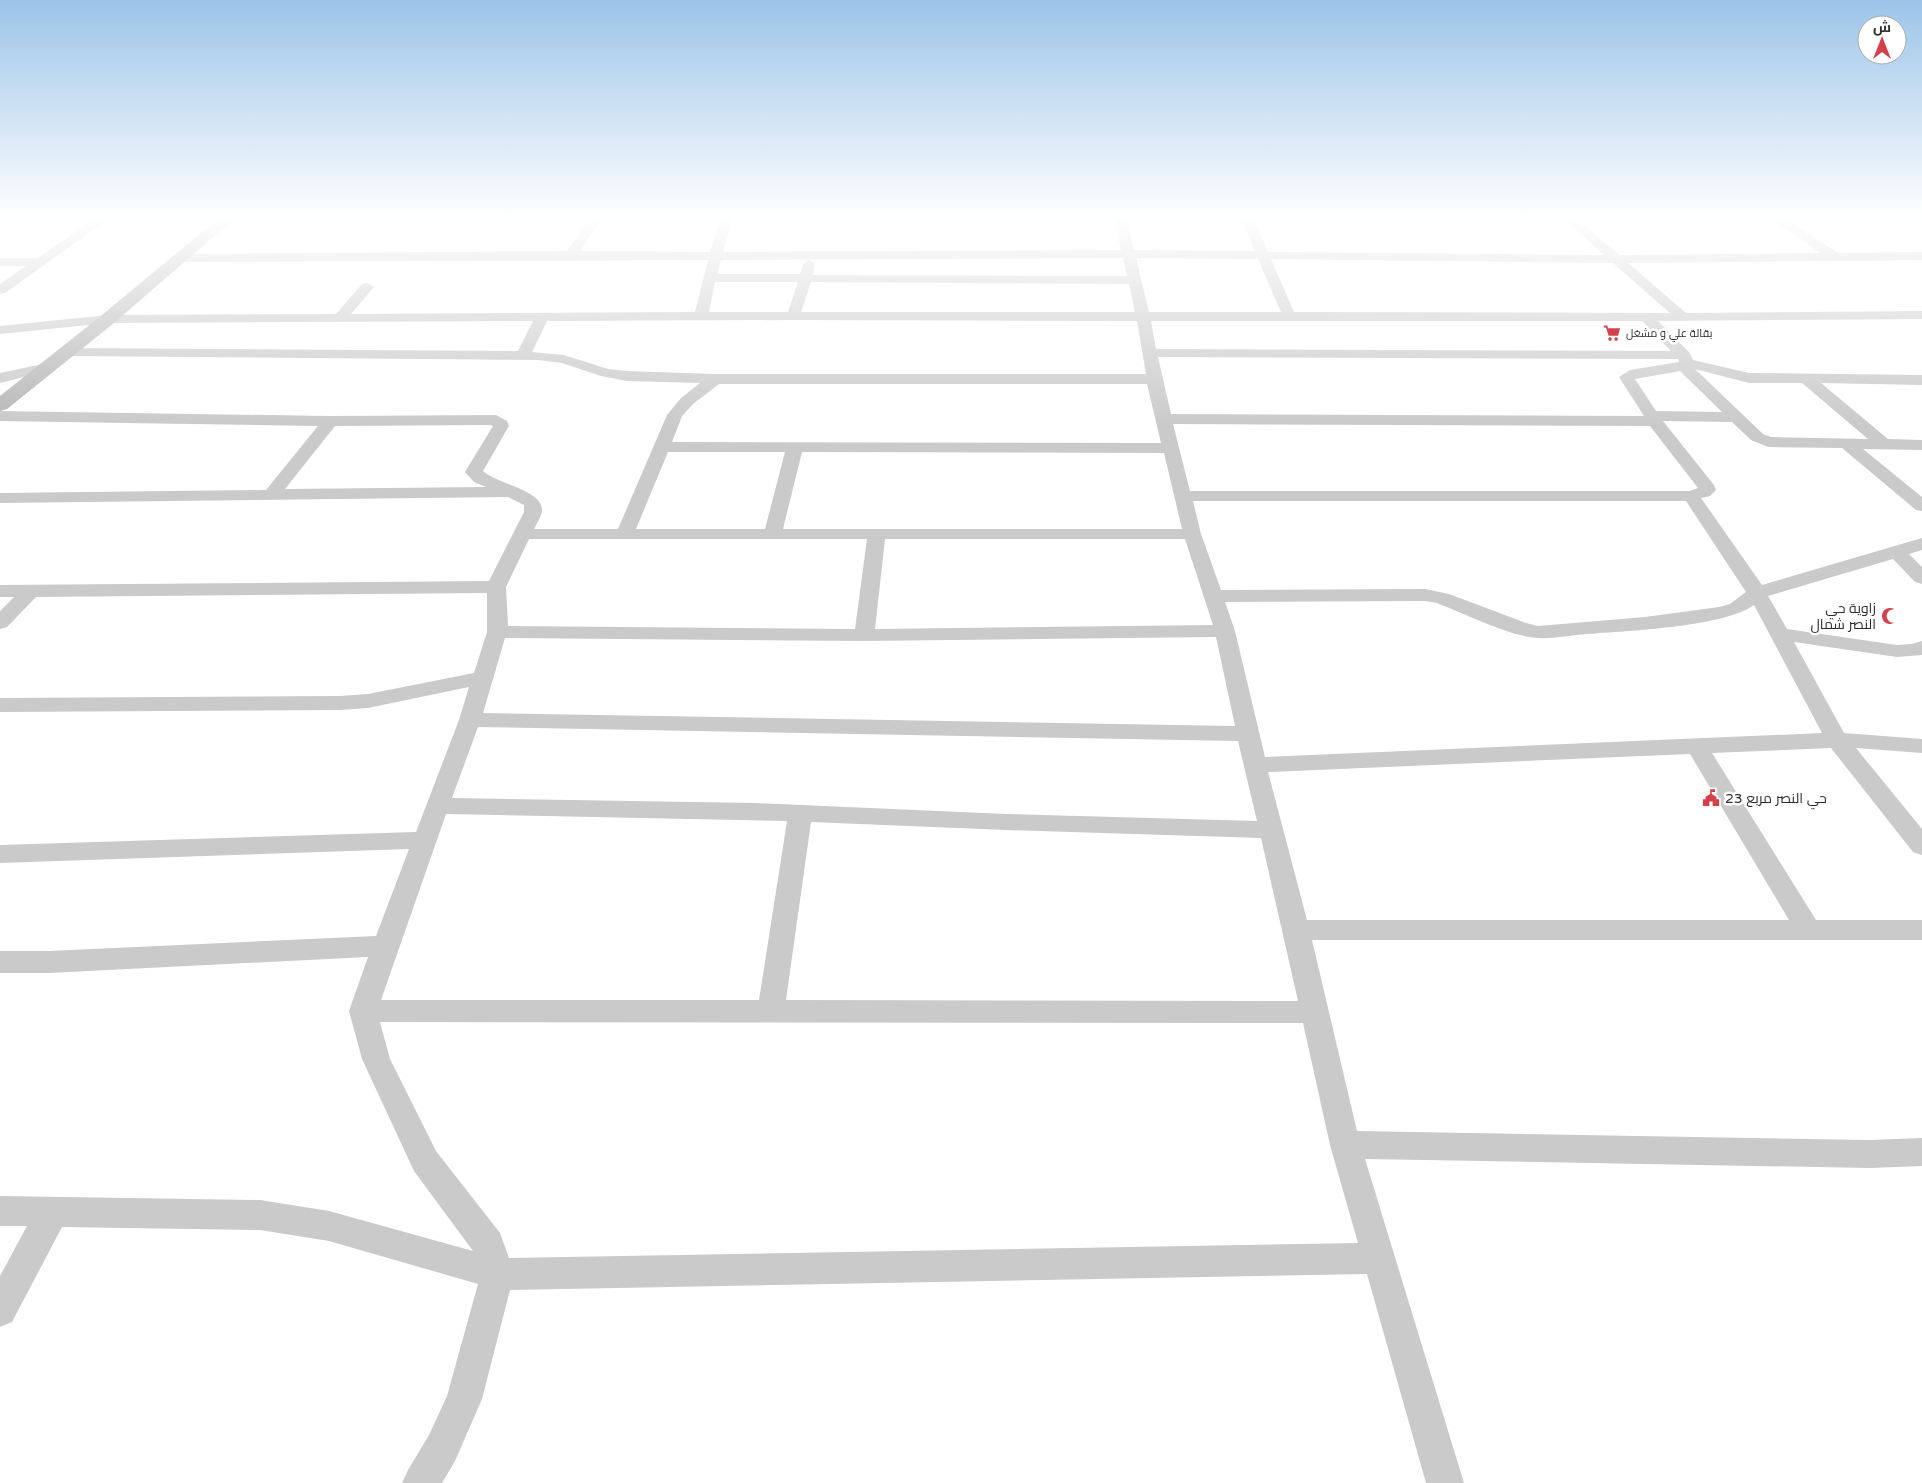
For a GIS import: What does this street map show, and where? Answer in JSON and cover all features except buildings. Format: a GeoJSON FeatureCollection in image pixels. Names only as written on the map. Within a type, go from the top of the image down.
{"type":"FeatureCollection","features":[{"type":"Feature","properties":{"kind":"main road"},"geometry":{"type":"LineString","coordinates":[[0,404],[144,287]]}},
{"type":"Feature","properties":{"kind":"street"},"geometry":{"type":"LineString","coordinates":[[340,318],[366,287]]}},
{"type":"Feature","properties":{"kind":"street"},"geometry":{"type":"LineString","coordinates":[[701,316],[707,287]]}},
{"type":"Feature","properties":{"kind":"street"},"geometry":{"type":"LineString","coordinates":[[792,316],[803,287]]}},
{"type":"Feature","properties":{"kind":"street"},"geometry":{"type":"LineString","coordinates":[[1137,287],[1154,379],[1192,534],[1225,631],[1255,765],[1296,930],[1344,1146],[1445,1483]]}},
{"type":"Feature","properties":{"kind":"street"},"geometry":{"type":"LineString","coordinates":[[1277,287],[1290,316]]}},
{"type":"Feature","properties":{"kind":"street"},"geometry":{"type":"LineString","coordinates":[[1649,287],[1683,316]]}},
{"type":"Feature","properties":{"kind":"street"},"geometry":{"type":"LineString","coordinates":[[0,330],[108,318],[792,316],[1004,311],[1143,316],[1646,317],[1922,315]]}},
{"type":"Feature","properties":{"kind":"street"},"geometry":{"type":"LineString","coordinates":[[523,355],[543,316]]}},
{"type":"Feature","properties":{"kind":"street"},"geometry":{"type":"LineString","coordinates":[[1646,317],[1684,361],[1757,437],[1768,442],[1922,445]]}},
{"type":"Feature","properties":{"kind":"street"},"geometry":{"type":"LineString","coordinates":[[66,352],[523,355],[558,358],[614,375],[715,379],[1154,379]]}},
{"type":"Feature","properties":{"kind":"street"},"geometry":{"type":"LineString","coordinates":[[1149,353],[1684,361],[1745,378],[1922,380]]}},
{"type":"Feature","properties":{"kind":"street"},"geometry":{"type":"LineString","coordinates":[[1183,496],[1691,496],[1707,490],[1653,418],[1627,377],[1635,373],[1684,361]]}},
{"type":"Feature","properties":{"kind":"street"},"geometry":{"type":"LineString","coordinates":[[0,378],[47,367]]}},
{"type":"Feature","properties":{"kind":"street"},"geometry":{"type":"LineString","coordinates":[[1805,378],[1885,445]]}},
{"type":"Feature","properties":{"kind":"street"},"geometry":{"type":"LineString","coordinates":[[625,534],[660,448],[681,407],[715,379]]}},
{"type":"Feature","properties":{"kind":"street"},"geometry":{"type":"LineString","coordinates":[[0,416],[330,421],[496,420],[501,426],[474,472],[480,478],[529,500],[533,505],[533,512],[496,587],[497,632],[470,720],[385,946],[364,1011],[376,1059],[425,1161],[488,1244],[498,1274],[464,1399],[442,1448],[421,1483]]}},
{"type":"Feature","properties":{"kind":"street"},"geometry":{"type":"LineString","coordinates":[[1165,419],[1736,417]]}},
{"type":"Feature","properties":{"kind":"street"},"geometry":{"type":"LineString","coordinates":[[271,495],[330,421]]}},
{"type":"Feature","properties":{"kind":"street"},"geometry":{"type":"LineString","coordinates":[[1848,445],[1922,506]]}},
{"type":"Feature","properties":{"kind":"street"},"geometry":{"type":"LineString","coordinates":[[660,448],[795,446],[1172,448]]}},
{"type":"Feature","properties":{"kind":"street"},"geometry":{"type":"LineString","coordinates":[[773,534],[795,446]]}},
{"type":"Feature","properties":{"kind":"street"},"geometry":{"type":"LineString","coordinates":[[0,498],[513,492]]}},
{"type":"Feature","properties":{"kind":"street"},"geometry":{"type":"LineString","coordinates":[[1691,496],[1757,593],[1837,740],[1922,846]]}},
{"type":"Feature","properties":{"kind":"street"},"geometry":{"type":"LineString","coordinates":[[522,534],[1192,534]]}},
{"type":"Feature","properties":{"kind":"street"},"geometry":{"type":"LineString","coordinates":[[864,635],[877,534]]}},
{"type":"Feature","properties":{"kind":"street"},"geometry":{"type":"LineString","coordinates":[[1214,596],[1425,595],[1442,598],[1520,628],[1538,632],[1645,623],[1721,613],[1738,608],[1757,593],[1922,544]]}},
{"type":"Feature","properties":{"kind":"street"},"geometry":{"type":"LineString","coordinates":[[1897,552],[1922,578]]}},
{"type":"Feature","properties":{"kind":"street"},"geometry":{"type":"LineString","coordinates":[[0,591],[496,587]]}},
{"type":"Feature","properties":{"kind":"street"},"geometry":{"type":"LineString","coordinates":[[0,623],[30,590]]}},
{"type":"Feature","properties":{"kind":"street"},"geometry":{"type":"LineString","coordinates":[[497,632],[864,635],[1225,631]]}},
{"type":"Feature","properties":{"kind":"street"},"geometry":{"type":"LineString","coordinates":[[1780,634],[1897,651],[1917,650],[1922,647]]}},
{"type":"Feature","properties":{"kind":"street"},"geometry":{"type":"LineString","coordinates":[[0,705],[340,703],[368,701],[483,678]]}},
{"type":"Feature","properties":{"kind":"street"},"geometry":{"type":"LineString","coordinates":[[470,720],[1248,734]]}},
{"type":"Feature","properties":{"kind":"street"},"geometry":{"type":"LineString","coordinates":[[1255,765],[1837,740],[1922,746]]}},
{"type":"Feature","properties":{"kind":"street"},"geometry":{"type":"LineString","coordinates":[[1696,745],[1809,930]]}},
{"type":"Feature","properties":{"kind":"street"},"geometry":{"type":"LineString","coordinates":[[437,806],[800,814],[1271,830]]}},
{"type":"Feature","properties":{"kind":"street"},"geometry":{"type":"LineString","coordinates":[[771,1011],[800,814]]}},
{"type":"Feature","properties":{"kind":"street"},"geometry":{"type":"LineString","coordinates":[[0,854],[424,840]]}},
{"type":"Feature","properties":{"kind":"street"},"geometry":{"type":"LineString","coordinates":[[1296,930],[1922,930]]}},
{"type":"Feature","properties":{"kind":"street"},"geometry":{"type":"LineString","coordinates":[[0,962],[49,962],[385,946]]}},
{"type":"Feature","properties":{"kind":"street"},"geometry":{"type":"LineString","coordinates":[[364,1011],[1314,1012]]}},
{"type":"Feature","properties":{"kind":"street"},"geometry":{"type":"LineString","coordinates":[[1344,1146],[1870,1154],[1922,1152]]}},
{"type":"Feature","properties":{"kind":"street"},"geometry":{"type":"LineString","coordinates":[[0,1211],[260,1214],[330,1226],[498,1274],[1378,1258]]}},
{"type":"Feature","properties":{"kind":"street"},"geometry":{"type":"LineString","coordinates":[[0,1310],[53,1211]]}},
{"type":"Feature","properties":{"kind":"place","name":"بقالة علي و مشغل"},"geometry":{"type":"Point","coordinates":[1612,333]}},
{"type":"Feature","properties":{"kind":"place","name":"زاوية حي النصر شمال"},"geometry":{"type":"Point","coordinates":[1890,616]}},
{"type":"Feature","properties":{"kind":"place","name":"حي النصر مربع 23"},"geometry":{"type":"Point","coordinates":[1711,798]}}]}
